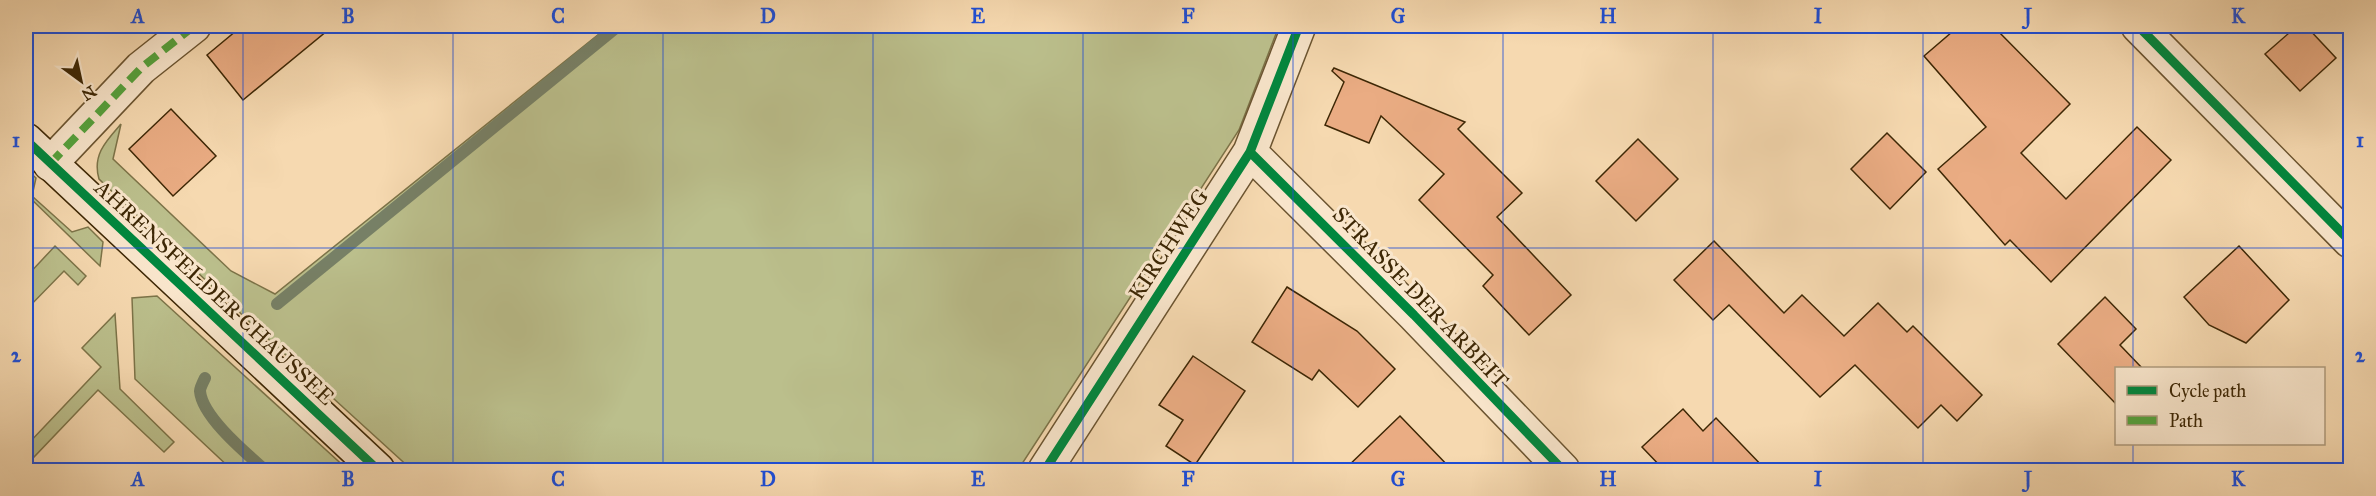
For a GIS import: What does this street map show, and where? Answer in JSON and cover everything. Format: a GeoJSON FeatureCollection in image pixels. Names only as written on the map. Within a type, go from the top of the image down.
{"type":"FeatureCollection","features":[{"type":"Feature","properties":{"kind":"street"},"geometry":{"type":"LineString","coordinates":[[50,164],[141,68],[194,26]]}},
{"type":"Feature","properties":{"kind":"street","name":"KIRCHWEG"},"geometry":{"type":"LineString","coordinates":[[1045,471],[1250,152],[1299,26]]}},
{"type":"Feature","properties":{"kind":"street"},"geometry":{"type":"LineString","coordinates":[[2138,26],[2350,241]]}},
{"type":"Feature","properties":{"kind":"street","name":"AHRENSFELDER CHAUSSEE"},"geometry":{"type":"LineString","coordinates":[[26,140],[378,471]]}},
{"type":"Feature","properties":{"kind":"street","name":"STRASSE DER ARBEIT"},"geometry":{"type":"LineString","coordinates":[[1250,152],[1414,315],[1563,471]]}},
{"type":"Feature","properties":{"kind":"green space"},"geometry":{"type":"Polygon","coordinates":[[[609,26],[1279,26],[1239,130],[1018,470],[412,470],[255,327],[99,179],[97,163],[99,156],[121,124],[113,159],[231,271],[275,294],[609,26]]]}},
{"type":"Feature","properties":{"kind":"green space"},"geometry":{"type":"Polygon","coordinates":[[[26,169],[36,178],[32,196],[72,232],[88,227],[103,242],[100,266],[26,194],[26,169]]]}},
{"type":"Feature","properties":{"kind":"green space"},"geometry":{"type":"Polygon","coordinates":[[[55,246],[86,276],[78,285],[64,271],[26,310],[26,277],[55,246]]]}},
{"type":"Feature","properties":{"kind":"green space"},"geometry":{"type":"Polygon","coordinates":[[[157,296],[348,470],[232,470],[135,379],[132,298],[157,296]]]}},
{"type":"Feature","properties":{"kind":"green space"},"geometry":{"type":"Polygon","coordinates":[[[115,314],[120,389],[174,442],[164,452],[98,390],[34,457],[26,446],[101,367],[82,348],[115,314]]]}},
{"type":"Feature","properties":{"kind":"building"},"geometry":{"type":"Polygon","coordinates":[[[242,26],[333,26],[243,100],[207,55],[242,26]]]}},
{"type":"Feature","properties":{"kind":"building"},"geometry":{"type":"Polygon","coordinates":[[[1959,26],[1993,26],[2070,104],[2021,153],[2066,199],[2137,127],[2171,160],[2051,282],[2010,240],[2005,245],[1938,169],[1986,127],[1924,56],[1959,26]]]}},
{"type":"Feature","properties":{"kind":"building"},"geometry":{"type":"Polygon","coordinates":[[[2297,26],[2306,26],[2336,58],[2300,91],[2265,54],[2297,26]]]}},
{"type":"Feature","properties":{"kind":"building"},"geometry":{"type":"Polygon","coordinates":[[[1334,68],[1465,122],[1458,129],[1522,193],[1497,217],[1571,295],[1529,335],[1483,286],[1493,275],[1419,200],[1444,174],[1381,116],[1369,143],[1325,125],[1344,82],[1332,71],[1334,68]]]}},
{"type":"Feature","properties":{"kind":"building"},"geometry":{"type":"Polygon","coordinates":[[[171,109],[216,156],[173,196],[129,149],[171,109]]]}},
{"type":"Feature","properties":{"kind":"building"},"geometry":{"type":"Polygon","coordinates":[[[1887,133],[1926,172],[1890,209],[1851,169],[1887,133]]]}},
{"type":"Feature","properties":{"kind":"building"},"geometry":{"type":"Polygon","coordinates":[[[1638,139],[1678,179],[1636,221],[1596,181],[1638,139]]]}},
{"type":"Feature","properties":{"kind":"building"},"geometry":{"type":"Polygon","coordinates":[[[1714,241],[1784,313],[1802,295],[1844,336],[1878,303],[1907,332],[1913,326],[1982,395],[1957,421],[1941,405],[1918,428],[1855,365],[1820,397],[1729,305],[1713,320],[1674,280],[1714,241]]]}},
{"type":"Feature","properties":{"kind":"building"},"geometry":{"type":"Polygon","coordinates":[[[2239,246],[2289,300],[2246,343],[2209,325],[2184,297],[2239,246]]]}},
{"type":"Feature","properties":{"kind":"building"},"geometry":{"type":"Polygon","coordinates":[[[1287,287],[1357,331],[1395,369],[1358,407],[1319,370],[1312,380],[1252,342],[1287,287]]]}},
{"type":"Feature","properties":{"kind":"building"},"geometry":{"type":"Polygon","coordinates":[[[2105,297],[2136,329],[2120,345],[2141,367],[2115,367],[2115,403],[2058,344],[2105,297]]]}},
{"type":"Feature","properties":{"kind":"building"},"geometry":{"type":"Polygon","coordinates":[[[1193,356],[1245,391],[1195,465],[1166,446],[1183,420],[1159,405],[1193,356]]]}},
{"type":"Feature","properties":{"kind":"building"},"geometry":{"type":"Polygon","coordinates":[[[1683,409],[1703,431],[1716,418],[1767,471],[1665,471],[1642,447],[1683,409]]]}},
{"type":"Feature","properties":{"kind":"building"},"geometry":{"type":"Polygon","coordinates":[[[1400,416],[1453,471],[1343,471],[1400,416]]]}},
{"type":"Feature","properties":{"kind":"waterway"},"geometry":{"type":"LineString","coordinates":[[277,304],[618,26]]}},
{"type":"Feature","properties":{"kind":"waterway"},"geometry":{"type":"LineString","coordinates":[[205,378],[200,391],[208,412],[227,434],[265,470]]}},
{"type":"Feature","properties":{"kind":"marked path"},"geometry":{"type":"LineString","coordinates":[[50,164],[141,68],[194,26]]}},
{"type":"Feature","properties":{"kind":"cycle path"},"geometry":{"type":"LineString","coordinates":[[1045,470],[1250,152],[1299,26]]}},
{"type":"Feature","properties":{"kind":"cycle path"},"geometry":{"type":"LineString","coordinates":[[2138,26],[2350,241]]}},
{"type":"Feature","properties":{"kind":"cycle path"},"geometry":{"type":"LineString","coordinates":[[26,140],[378,470]]}},
{"type":"Feature","properties":{"kind":"cycle path"},"geometry":{"type":"LineString","coordinates":[[1250,152],[1414,315],[1563,470]]}}]}
